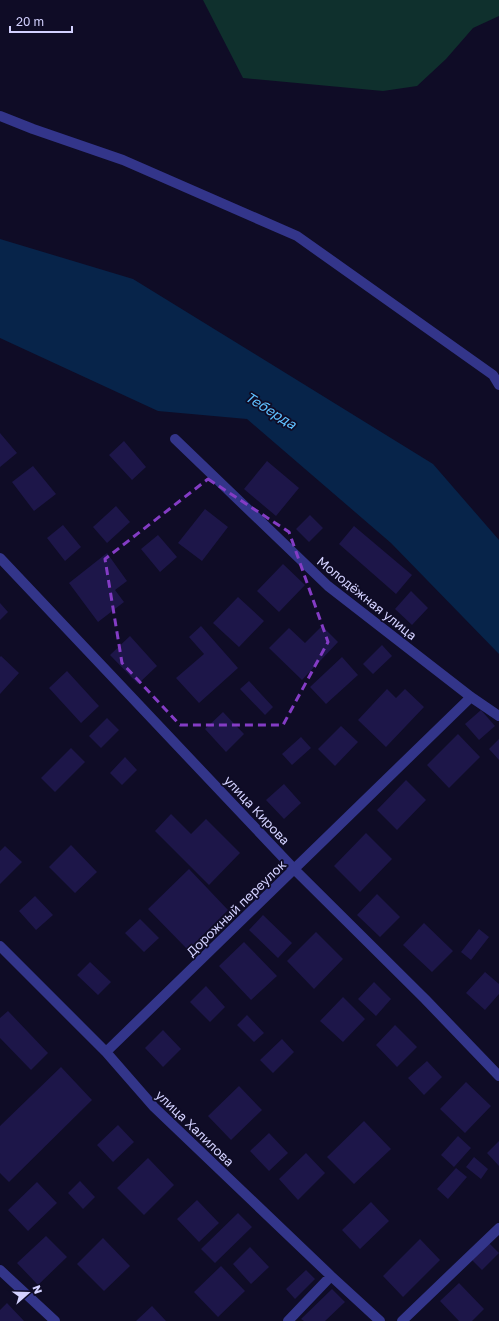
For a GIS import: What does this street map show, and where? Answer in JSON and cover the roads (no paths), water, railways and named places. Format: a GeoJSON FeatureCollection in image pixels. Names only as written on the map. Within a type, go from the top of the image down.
{"type":"FeatureCollection","features":[{"type":"Feature","properties":{"kind":"street"},"geometry":{"type":"LineString","coordinates":[[0,116],[33,130],[123,160],[297,236],[493,375],[499,385]]}},
{"type":"Feature","properties":{"kind":"street","name":"Молодёжная улица"},"geometry":{"type":"LineString","coordinates":[[175,439],[328,586],[471,697],[499,716]]}},
{"type":"Feature","properties":{"kind":"street","name":"улица Кирова"},"geometry":{"type":"LineString","coordinates":[[0,558],[295,870],[425,999],[499,1076]]}},
{"type":"Feature","properties":{"kind":"street","name":"Дорожный переулок"},"geometry":{"type":"LineString","coordinates":[[106,1052],[295,870],[471,697]]}},
{"type":"Feature","properties":{"kind":"street","name":"улица Халилова"},"geometry":{"type":"LineString","coordinates":[[0,946],[106,1052],[154,1107],[380,1321]]}},
{"type":"Feature","properties":{"kind":"street"},"geometry":{"type":"LineString","coordinates":[[402,1321],[499,1228]]}},
{"type":"Feature","properties":{"kind":"street"},"geometry":{"type":"LineString","coordinates":[[0,1270],[55,1321]]}},
{"type":"Feature","properties":{"kind":"street"},"geometry":{"type":"LineString","coordinates":[[288,1321],[331,1276]]}},
{"type":"Feature","properties":{"kind":"water","name":"Теберда"},"geometry":{"type":"Polygon","coordinates":[[[0,239],[133,279],[433,464],[499,540],[499,654],[391,543],[247,419],[158,411],[0,338],[0,239]]]}}]}
